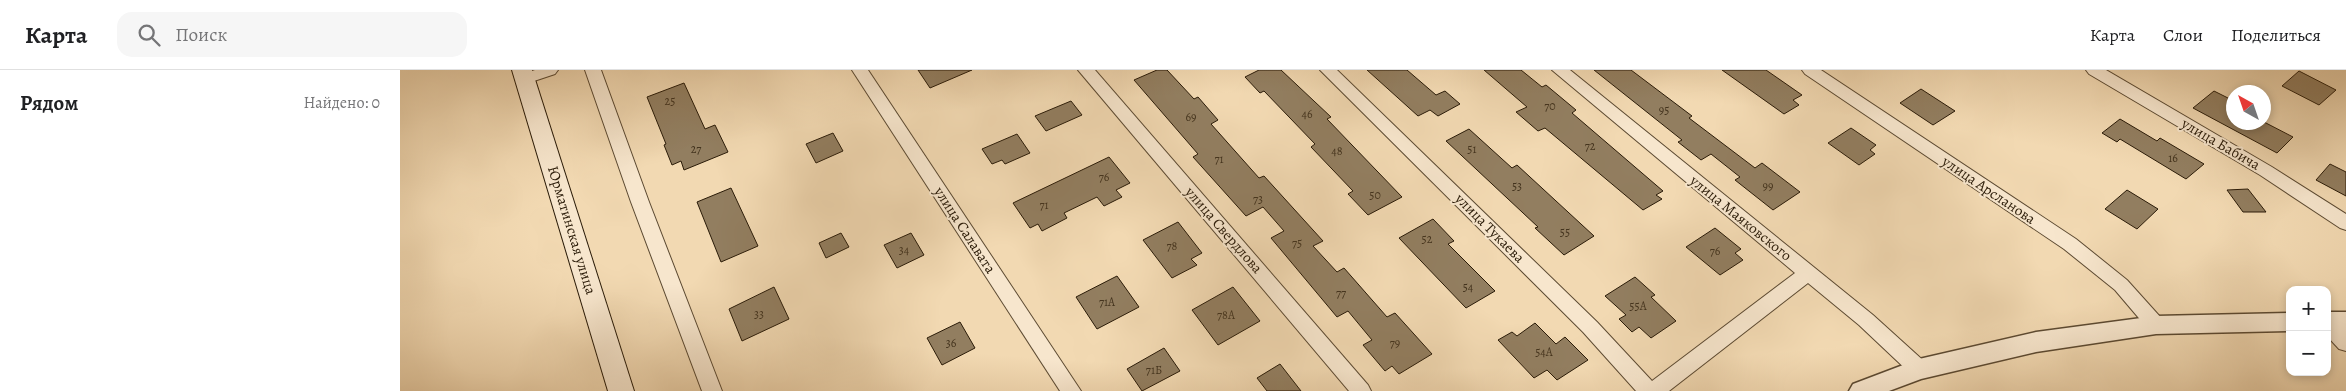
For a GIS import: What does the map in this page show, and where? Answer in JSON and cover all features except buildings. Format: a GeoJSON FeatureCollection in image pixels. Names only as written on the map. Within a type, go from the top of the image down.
{"type":"FeatureCollection","features":[{"type":"Feature","properties":{"kind":"main road","name":"Юрматинская улица"},"geometry":{"type":"LineString","coordinates":[[524,75],[621,391]]}},
{"type":"Feature","properties":{"kind":"street"},"geometry":{"type":"LineString","coordinates":[[524,75],[550,70]]}},
{"type":"Feature","properties":{"kind":"street"},"geometry":{"type":"LineString","coordinates":[[593,70],[712,391]]}},
{"type":"Feature","properties":{"kind":"street","name":"улица Салавата"},"geometry":{"type":"LineString","coordinates":[[860,70],[1071,391]]}},
{"type":"Feature","properties":{"kind":"street","name":"улица Свердлова"},"geometry":{"type":"LineString","coordinates":[[1086,70],[1361,391]]}},
{"type":"Feature","properties":{"kind":"street","name":"улица Тукаева"},"geometry":{"type":"LineString","coordinates":[[1328,70],[1590,327],[1648,391]]}},
{"type":"Feature","properties":{"kind":"street","name":"улица Маяковского"},"geometry":{"type":"LineString","coordinates":[[1560,70],[1866,320],[1919,369]]}},
{"type":"Feature","properties":{"kind":"street","name":"улица Арсланова"},"geometry":{"type":"LineString","coordinates":[[1810,70],[2070,244],[2121,285],[2156,325]]}},
{"type":"Feature","properties":{"kind":"street","name":"улица Бабича"},"geometry":{"type":"LineString","coordinates":[[2094,70],[2266,170],[2346,223]]}},
{"type":"Feature","properties":{"kind":"street"},"geometry":{"type":"LineString","coordinates":[[1654,391],[1808,273]]}},
{"type":"Feature","properties":{"kind":"street"},"geometry":{"type":"LineString","coordinates":[[2331,322],[2346,320]]}},
{"type":"Feature","properties":{"kind":"street"},"geometry":{"type":"LineString","coordinates":[[1878,388],[1919,369],[2036,342],[2156,325],[2286,322]]}},
{"type":"Feature","properties":{"kind":"street"},"geometry":{"type":"LineString","coordinates":[[2331,327],[2346,344]]}}]}
